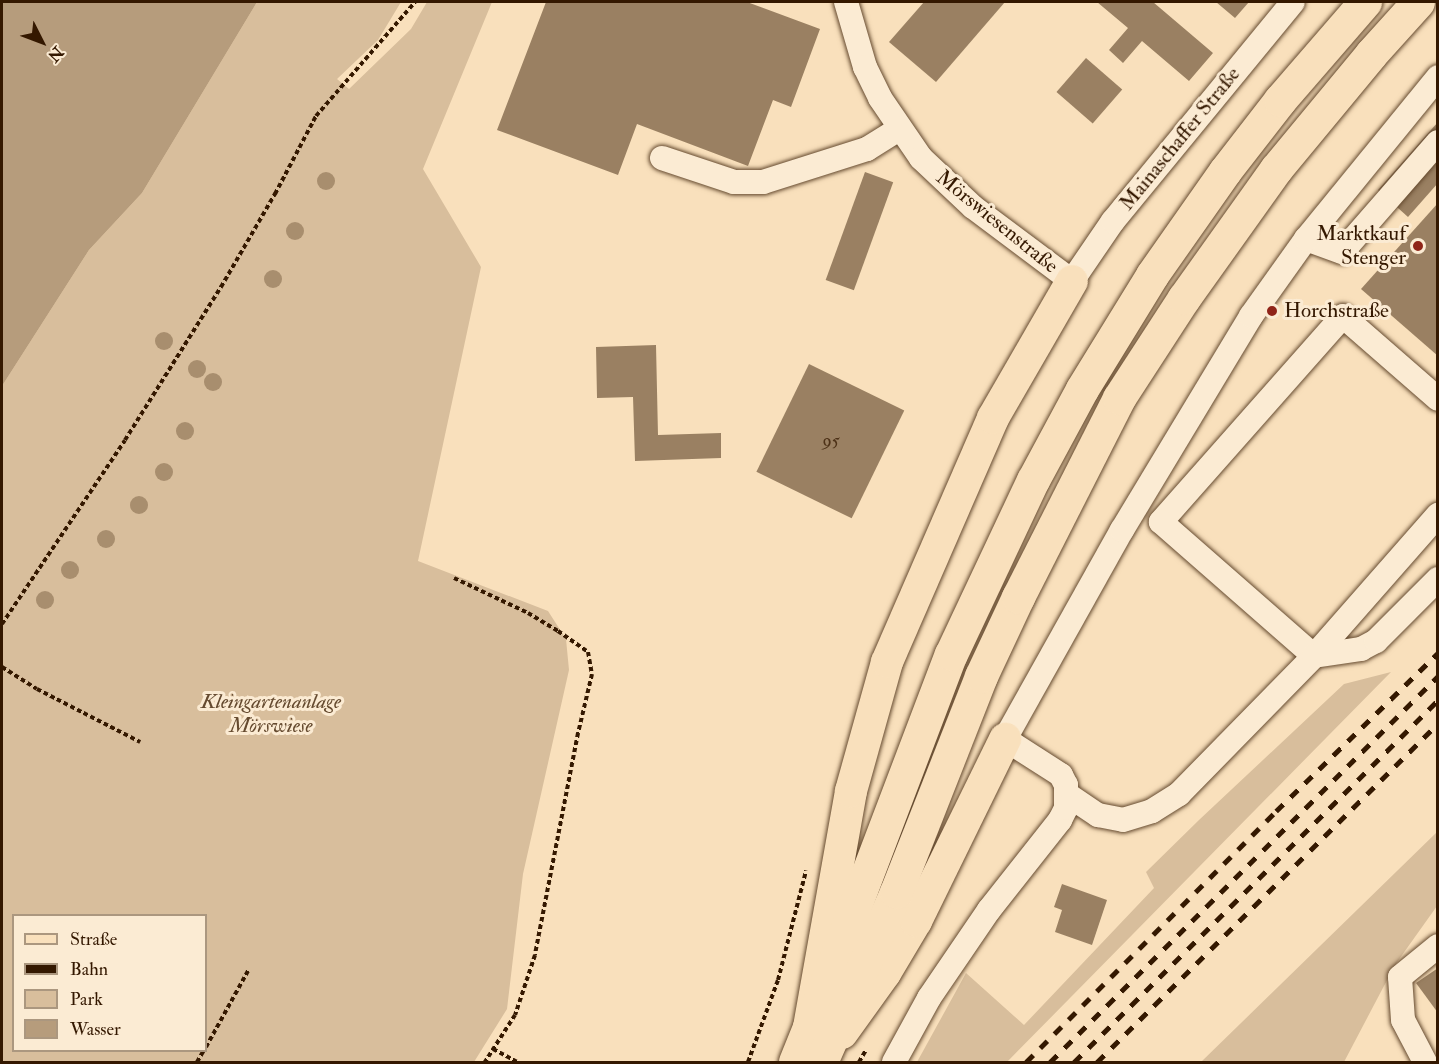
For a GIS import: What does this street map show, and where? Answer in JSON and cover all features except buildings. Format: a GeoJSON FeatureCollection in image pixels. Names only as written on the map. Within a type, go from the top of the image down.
{"type":"FeatureCollection","features":[{"type":"Feature","properties":{"kind":"highway"},"geometry":{"type":"LineString","coordinates":[[809,1027],[951,654],[1033,480],[1082,389],[1152,275],[1225,171],[1280,100],[1365,2]]}},
{"type":"Feature","properties":{"kind":"highway"},"geometry":{"type":"LineString","coordinates":[[821,1062],[896,892],[981,676],[1018,597],[1119,398],[1184,298],[1276,169],[1371,54],[1418,2]]}},
{"type":"Feature","properties":{"kind":"main road"},"geometry":{"type":"LineString","coordinates":[[795,1062],[809,1027],[851,791],[888,662],[927,565],[993,418],[1072,281]]}},
{"type":"Feature","properties":{"kind":"main road"},"geometry":{"type":"LineString","coordinates":[[821,1062],[885,973],[916,921],[1005,739]]}},
{"type":"Feature","properties":{"kind":"street","name":"Mörswiesenstraße"},"geometry":{"type":"LineString","coordinates":[[846,2],[865,67],[899,129],[945,183],[1072,281]]}},
{"type":"Feature","properties":{"kind":"street","name":"Mainaschaffer Straße"},"geometry":{"type":"LineString","coordinates":[[1072,281],[1113,221],[1293,2]]}},
{"type":"Feature","properties":{"kind":"street"},"geometry":{"type":"LineString","coordinates":[[894,1062],[929,998],[989,910],[1060,820],[1068,795],[1061,775],[1005,739],[1147,489],[1251,316],[1306,239],[1437,77]]}},
{"type":"Feature","properties":{"kind":"street"},"geometry":{"type":"LineString","coordinates":[[662,158],[734,182],[763,182],[867,149],[899,129]]}},
{"type":"Feature","properties":{"kind":"street"},"geometry":{"type":"LineString","coordinates":[[1306,239],[1342,252],[1437,142]]}},
{"type":"Feature","properties":{"kind":"street"},"geometry":{"type":"LineString","coordinates":[[1437,399],[1343,316],[1161,522],[1314,656],[1361,649],[1376,641],[1437,579]]}},
{"type":"Feature","properties":{"kind":"street"},"geometry":{"type":"LineString","coordinates":[[1068,795],[1098,814],[1123,820],[1152,811],[1179,794],[1314,656],[1437,515]]}},
{"type":"Feature","properties":{"kind":"street"},"geometry":{"type":"LineString","coordinates":[[1425,1062],[1403,1020],[1400,977],[1437,946]]}},
{"type":"Feature","properties":{"kind":"path"},"geometry":{"type":"LineString","coordinates":[[2,624],[125,440],[221,287],[275,194],[316,116],[415,2]]}},
{"type":"Feature","properties":{"kind":"path"},"geometry":{"type":"LineString","coordinates":[[454,578],[528,613],[558,631],[588,652],[592,674],[578,733],[535,955],[516,1015],[485,1062]]}},
{"type":"Feature","properties":{"kind":"path"},"geometry":{"type":"LineString","coordinates":[[2,667],[37,689],[140,742]]}},
{"type":"Feature","properties":{"kind":"path"},"geometry":{"type":"LineString","coordinates":[[207,1045],[248,971]]}},
{"type":"Feature","properties":{"kind":"path"},"geometry":{"type":"LineString","coordinates":[[493,1049],[517,1062]]}},
{"type":"Feature","properties":{"kind":"green space","name":"Kleingartenanlage Mörswiese"},"geometry":{"type":"Polygon","coordinates":[[[257,2],[401,2],[378,40],[337,79],[349,89],[411,29],[427,2],[492,2],[423,169],[481,267],[418,561],[548,611],[566,639],[569,670],[523,874],[507,1009],[474,1062],[2,1062],[2,386],[89,250],[142,193],[257,2]]]}},
{"type":"Feature","properties":{"kind":"green space"},"geometry":{"type":"Polygon","coordinates":[[[1391,672],[1007,1062],[917,1062],[966,973],[1024,1025],[1154,888],[1146,872],[1199,820],[1344,684],[1391,672]]]}},
{"type":"Feature","properties":{"kind":"green space"},"geometry":{"type":"Polygon","coordinates":[[[1437,832],[1437,906],[1395,965],[1344,1062],[1201,1062],[1437,832]]]}},
{"type":"Feature","properties":{"kind":"water"},"geometry":{"type":"Polygon","coordinates":[[[2,2],[257,2],[142,193],[89,250],[2,386],[2,2]]]}},
{"type":"Feature","properties":{"kind":"railway"},"geometry":{"type":"LineString","coordinates":[[1026,1062],[1276,811],[1438,653]]}},
{"type":"Feature","properties":{"kind":"railway"},"geometry":{"type":"LineString","coordinates":[[1050,1062],[1438,676]]}},
{"type":"Feature","properties":{"kind":"railway"},"geometry":{"type":"LineString","coordinates":[[1074,1062],[1438,700]]}},
{"type":"Feature","properties":{"kind":"railway"},"geometry":{"type":"LineString","coordinates":[[1097,1062],[1438,723]]}},
{"type":"Feature","properties":{"kind":"place","name":"Marktkauf Stenger"},"geometry":{"type":"Point","coordinates":[1418,246]}},
{"type":"Feature","properties":{"kind":"place","name":"Horchstraße"},"geometry":{"type":"Point","coordinates":[1272,311]}}]}
